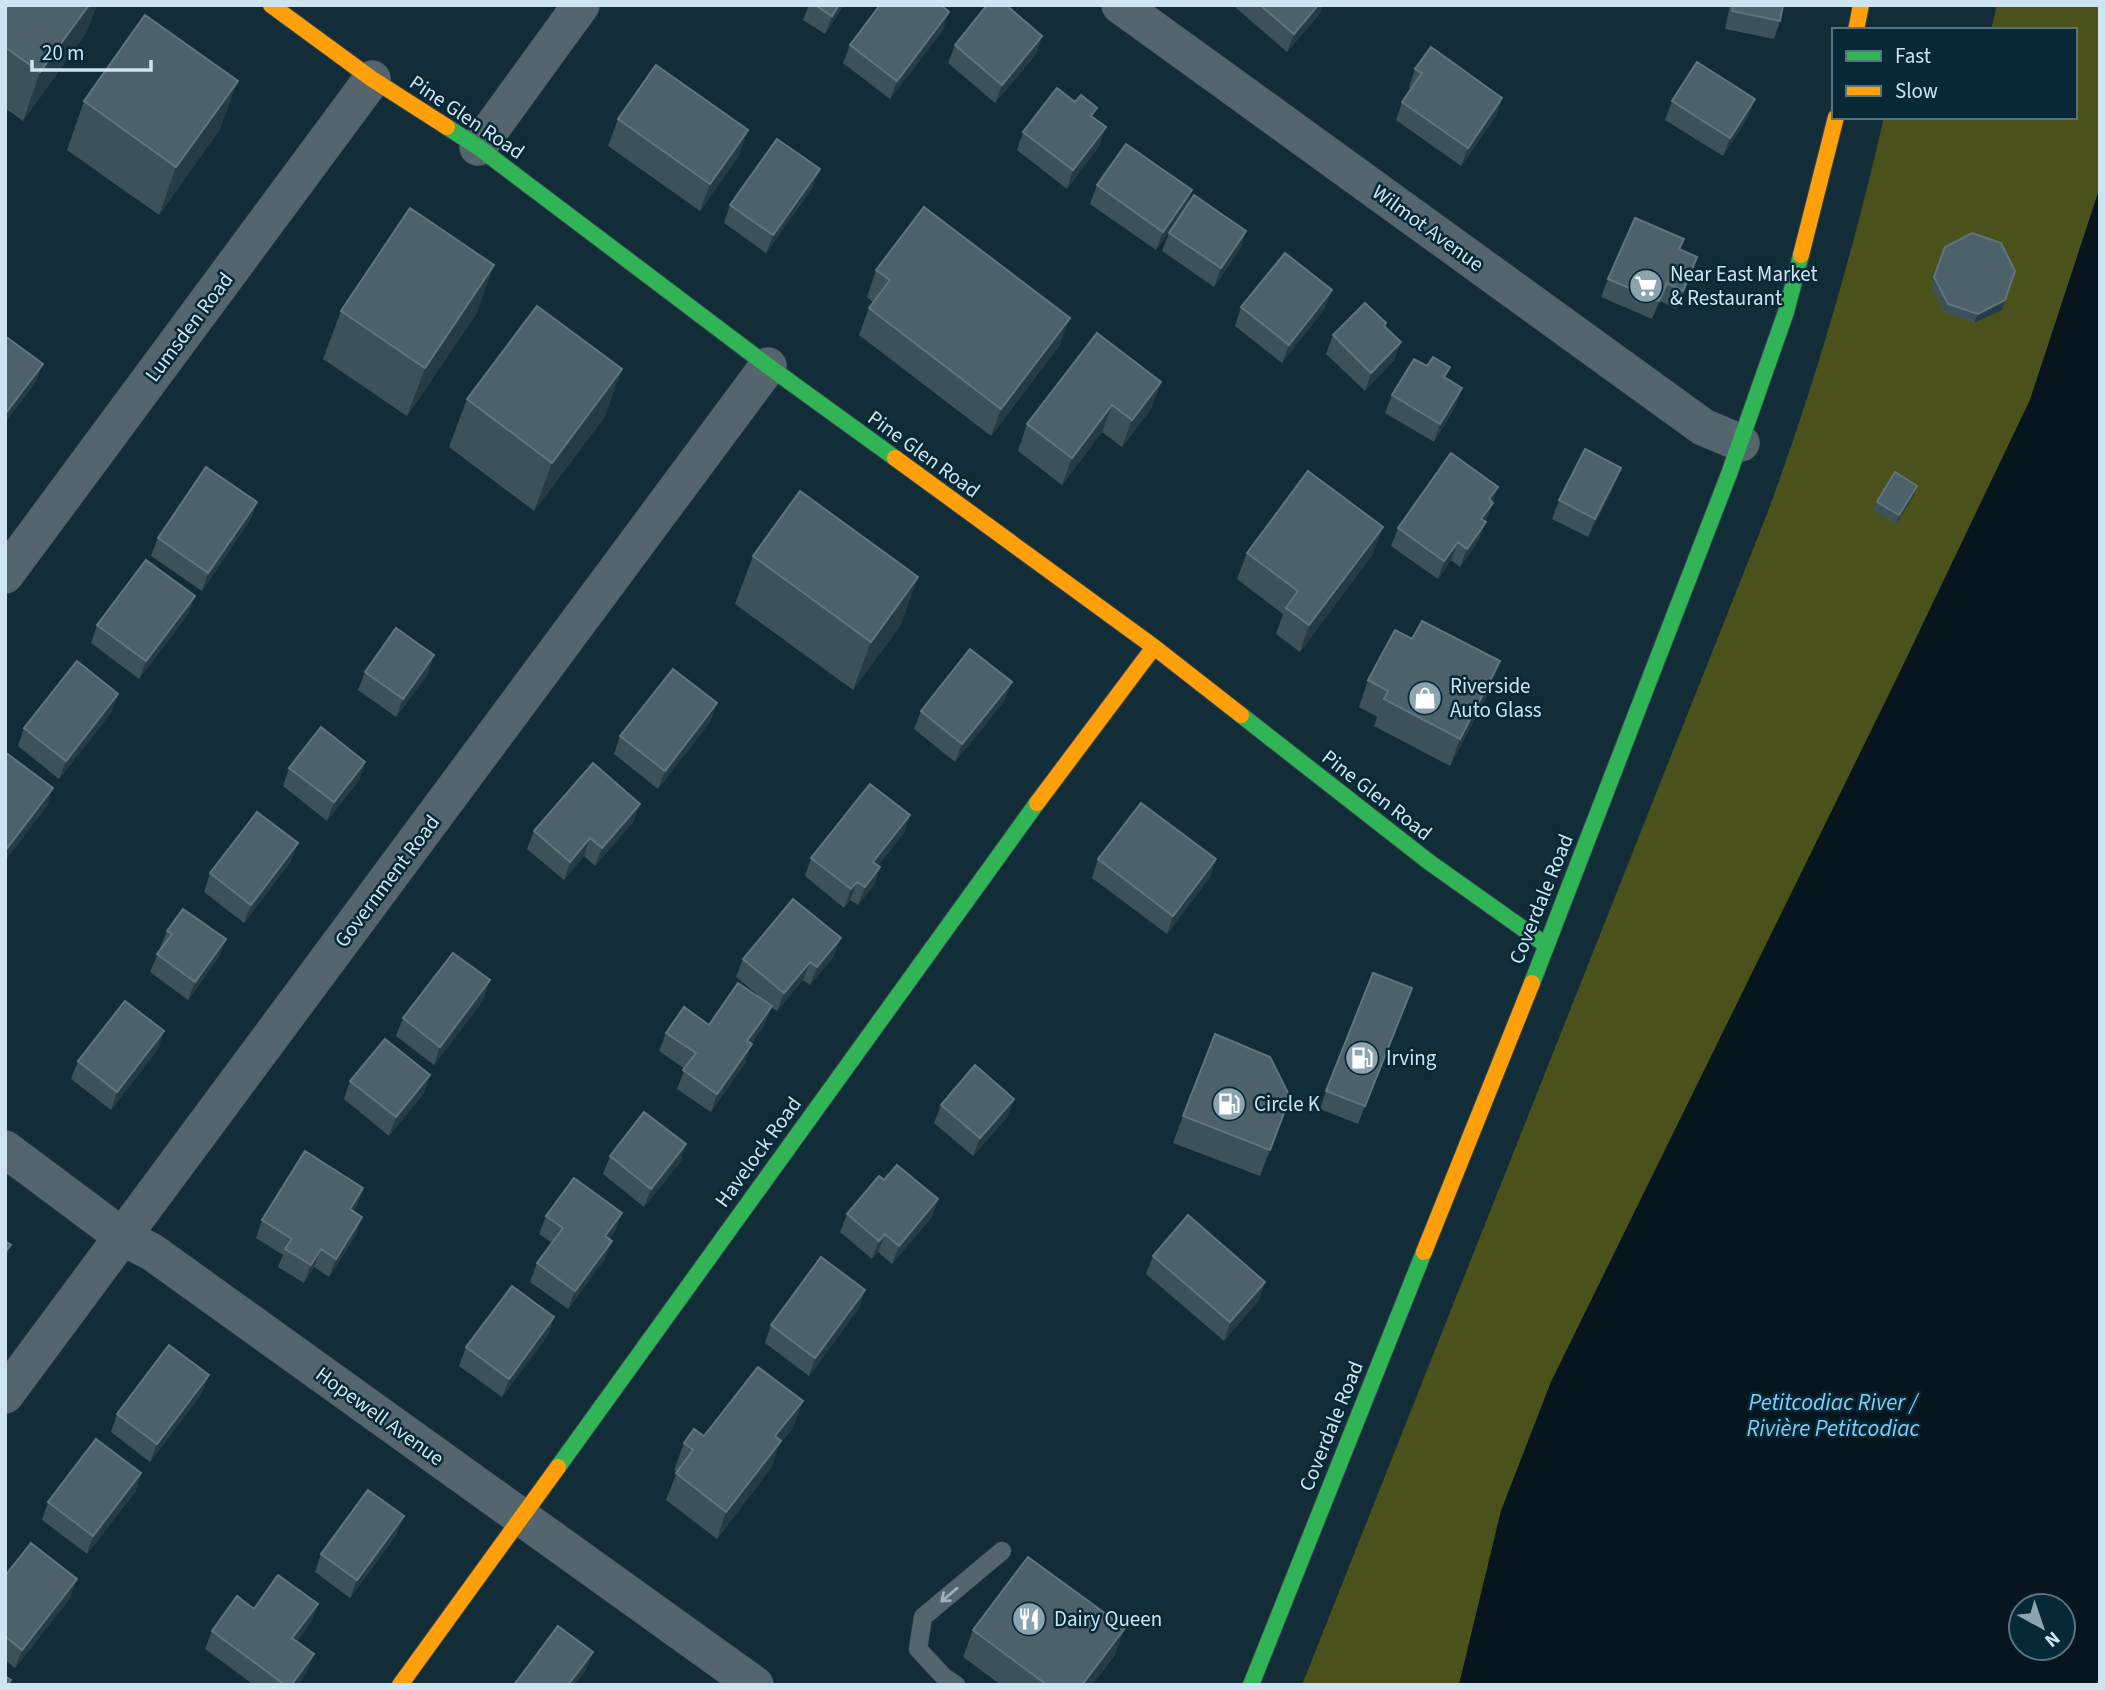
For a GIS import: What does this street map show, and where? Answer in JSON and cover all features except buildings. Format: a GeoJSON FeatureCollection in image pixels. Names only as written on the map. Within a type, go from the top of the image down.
{"type":"FeatureCollection","features":[{"type":"Feature","properties":{"kind":"street","name":"Pine Glen Road"},"geometry":{"type":"LineString","coordinates":[[271,5],[372,79],[478,147],[768,366],[1154,647],[1429,862],[1546,945]]}},
{"type":"Feature","properties":{"kind":"street"},"geometry":{"type":"LineString","coordinates":[[478,147],[581,5]]}},
{"type":"Feature","properties":{"kind":"street","name":"Wilmot Avenue"},"geometry":{"type":"LineString","coordinates":[[1120,5],[1703,427],[1741,443]]}},
{"type":"Feature","properties":{"kind":"street"},"geometry":{"type":"LineString","coordinates":[[1856,28],[1861,5]]}},
{"type":"Feature","properties":{"kind":"street","name":"Lumsden Road"},"geometry":{"type":"LineString","coordinates":[[5,575],[372,79]]}},
{"type":"Feature","properties":{"kind":"street","name":"Coverdale Road"},"geometry":{"type":"LineString","coordinates":[[1251,1685],[1546,945],[1741,443],[1786,312],[1835,119]]}},
{"type":"Feature","properties":{"kind":"street","name":"Government Road"},"geometry":{"type":"LineString","coordinates":[[5,1395],[768,366]]}},
{"type":"Feature","properties":{"kind":"street","name":"Havelock Road"},"geometry":{"type":"LineString","coordinates":[[400,1685],[1075,751],[1154,647]]}},
{"type":"Feature","properties":{"kind":"street","name":"Hopewell Avenue"},"geometry":{"type":"LineString","coordinates":[[5,1149],[123,1237],[152,1252],[755,1685]]}},
{"type":"Feature","properties":{"kind":"lane"},"geometry":{"type":"LineString","coordinates":[[956,1685],[944,1677],[918,1649],[922,1617],[1002,1551]]}},
{"type":"Feature","properties":{"kind":"green space"},"geometry":{"type":"Polygon","coordinates":[[[1997,5],[2100,5],[2100,187],[2030,400],[1897,678],[1551,1382],[1501,1511],[1459,1685],[1302,1685],[1767,514],[1832,317],[1884,119],[2077,119],[2077,28],[1991,28],[1997,5]]]}},
{"type":"Feature","properties":{"kind":"water","name":"Petitcodiac River / Rivière Petitcodiac"},"geometry":{"type":"Polygon","coordinates":[[[2100,187],[2100,1685],[1459,1685],[1501,1511],[1551,1382],[1897,678],[2030,400],[2100,187]]]}},
{"type":"Feature","properties":{"kind":"traffic: fast"},"geometry":{"type":"LineString","coordinates":[[447,127],[478,147],[768,366],[895,458]]}},
{"type":"Feature","properties":{"kind":"traffic: fast"},"geometry":{"type":"LineString","coordinates":[[1532,983],[1729,474],[1786,312],[1801,255]]}},
{"type":"Feature","properties":{"kind":"traffic: fast"},"geometry":{"type":"LineString","coordinates":[[1241,715],[1429,862],[1546,945]]}},
{"type":"Feature","properties":{"kind":"traffic: fast"},"geometry":{"type":"LineString","coordinates":[[558,1467],[1037,803]]}},
{"type":"Feature","properties":{"kind":"traffic: fast"},"geometry":{"type":"LineString","coordinates":[[1251,1685],[1424,1252]]}},
{"type":"Feature","properties":{"kind":"traffic: slow"},"geometry":{"type":"LineString","coordinates":[[271,5],[372,79],[447,127]]}},
{"type":"Feature","properties":{"kind":"traffic: slow"},"geometry":{"type":"LineString","coordinates":[[1856,28],[1861,5]]}},
{"type":"Feature","properties":{"kind":"traffic: slow"},"geometry":{"type":"LineString","coordinates":[[1801,255],[1835,119]]}},
{"type":"Feature","properties":{"kind":"traffic: slow"},"geometry":{"type":"LineString","coordinates":[[895,458],[1154,647],[1241,715]]}},
{"type":"Feature","properties":{"kind":"traffic: slow"},"geometry":{"type":"LineString","coordinates":[[1037,803],[1154,647]]}},
{"type":"Feature","properties":{"kind":"traffic: slow"},"geometry":{"type":"LineString","coordinates":[[1424,1252],[1532,983]]}},
{"type":"Feature","properties":{"kind":"traffic: slow"},"geometry":{"type":"LineString","coordinates":[[400,1685],[558,1467]]}},
{"type":"Feature","properties":{"kind":"place","name":"Near East Market & Restaurant"},"geometry":{"type":"Point","coordinates":[1646,286]}},
{"type":"Feature","properties":{"kind":"place","name":"Riverside Auto Glass"},"geometry":{"type":"Point","coordinates":[1425,698]}},
{"type":"Feature","properties":{"kind":"place","name":"Irving"},"geometry":{"type":"Point","coordinates":[1362,1058]}},
{"type":"Feature","properties":{"kind":"place","name":"Circle K"},"geometry":{"type":"Point","coordinates":[1229,1104]}},
{"type":"Feature","properties":{"kind":"place","name":"Dairy Queen"},"geometry":{"type":"Point","coordinates":[1029,1619]}}]}
